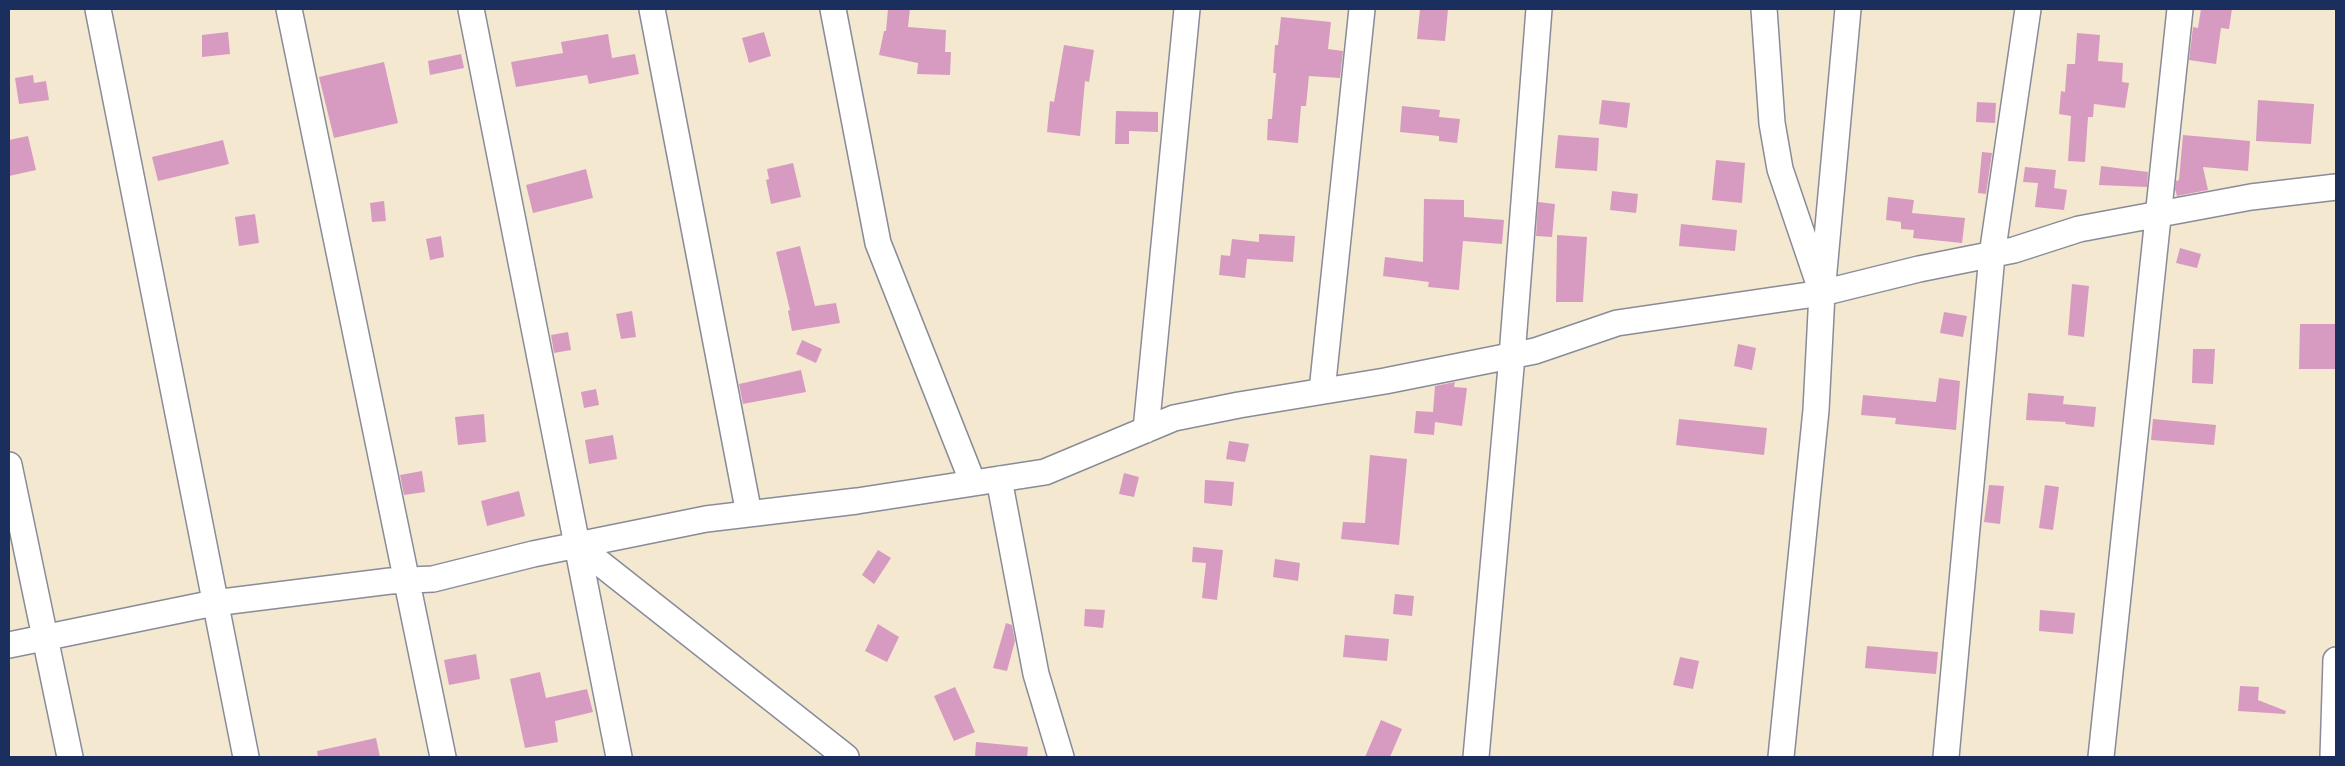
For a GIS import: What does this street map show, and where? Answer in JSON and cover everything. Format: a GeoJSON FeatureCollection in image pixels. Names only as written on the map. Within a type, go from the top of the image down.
{"type":"FeatureCollection","features":[{"type":"Feature","properties":{"kind":"street"},"geometry":{"type":"LineString","coordinates":[[98,9],[214,603],[246,757]]}},
{"type":"Feature","properties":{"kind":"street"},"geometry":{"type":"LineString","coordinates":[[290,9],[443,757]]}},
{"type":"Feature","properties":{"kind":"street"},"geometry":{"type":"LineString","coordinates":[[471,9],[620,757]]}},
{"type":"Feature","properties":{"kind":"street"},"geometry":{"type":"LineString","coordinates":[[652,9],[748,514]]}},
{"type":"Feature","properties":{"kind":"street"},"geometry":{"type":"LineString","coordinates":[[833,9],[878,244],[973,483]]}},
{"type":"Feature","properties":{"kind":"street"},"geometry":{"type":"LineString","coordinates":[[1146,430],[1187,9]]}},
{"type":"Feature","properties":{"kind":"street"},"geometry":{"type":"LineString","coordinates":[[1322,391],[1362,9]]}},
{"type":"Feature","properties":{"kind":"street"},"geometry":{"type":"LineString","coordinates":[[1476,757],[1512,356],[1539,9]]}},
{"type":"Feature","properties":{"kind":"street"},"geometry":{"type":"LineString","coordinates":[[1764,9],[1772,123],[1780,169],[1822,293]]}},
{"type":"Feature","properties":{"kind":"street"},"geometry":{"type":"LineString","coordinates":[[1781,757],[1816,410],[1822,293],[1848,9]]}},
{"type":"Feature","properties":{"kind":"street"},"geometry":{"type":"LineString","coordinates":[[1946,757],[1992,255],[2028,9]]}},
{"type":"Feature","properties":{"kind":"street"},"geometry":{"type":"LineString","coordinates":[[2101,757],[2180,9]]}},
{"type":"Feature","properties":{"kind":"street"},"geometry":{"type":"LineString","coordinates":[[9,645],[214,603],[406,580],[433,579],[578,544],[706,519],[857,501],[1045,472],[1174,418],[1512,356],[1535,351],[1617,323],[1822,293],[1919,269],[2014,250],[2079,229],[2158,216],[2251,197],[2336,187]]}},
{"type":"Feature","properties":{"kind":"street"},"geometry":{"type":"LineString","coordinates":[[9,465],[70,757]]}},
{"type":"Feature","properties":{"kind":"street"},"geometry":{"type":"LineString","coordinates":[[999,479],[1036,674],[1061,757]]}},
{"type":"Feature","properties":{"kind":"street"},"geometry":{"type":"LineString","coordinates":[[578,544],[846,757]]}},
{"type":"Feature","properties":{"kind":"street"},"geometry":{"type":"LineString","coordinates":[[2333,757],[2336,660]]}},
{"type":"Feature","properties":{"kind":"building"},"geometry":{"type":"Polygon","coordinates":[[[888,9],[910,9],[908,27],[946,30],[945,52],[951,52],[950,75],[917,74],[918,63],[879,55],[884,31],[886,31],[888,9]]]}},
{"type":"Feature","properties":{"kind":"building"},"geometry":{"type":"Polygon","coordinates":[[[1420,9],[1448,9],[1445,41],[1417,39],[1420,9]]]}},
{"type":"Feature","properties":{"kind":"building"},"geometry":{"type":"Polygon","coordinates":[[[2201,9],[2232,9],[2229,29],[2221,28],[2216,64],[2189,60],[2193,27],[2198,28],[2201,9]]]}},
{"type":"Feature","properties":{"kind":"building"},"geometry":{"type":"Polygon","coordinates":[[[1281,17],[1331,22],[1328,49],[1343,51],[1340,78],[1309,76],[1306,106],[1301,106],[1298,143],[1267,140],[1268,119],[1272,119],[1276,73],[1273,73],[1275,45],[1278,45],[1281,17]]]}},
{"type":"Feature","properties":{"kind":"building"},"geometry":{"type":"Polygon","coordinates":[[[228,32],[230,54],[202,57],[202,35],[228,32]]]}},
{"type":"Feature","properties":{"kind":"building"},"geometry":{"type":"Polygon","coordinates":[[[764,32],[771,56],[749,63],[742,38],[764,32]]]}},
{"type":"Feature","properties":{"kind":"building"},"geometry":{"type":"Polygon","coordinates":[[[2077,33],[2100,35],[2098,61],[2123,63],[2122,82],[2129,83],[2125,108],[2094,104],[2093,117],[2088,117],[2085,162],[2068,161],[2071,116],[2059,114],[2061,91],[2065,92],[2067,64],[2075,64],[2077,33]]]}},
{"type":"Feature","properties":{"kind":"building"},"geometry":{"type":"Polygon","coordinates":[[[608,34],[612,58],[635,54],[639,74],[589,84],[587,75],[516,87],[511,62],[563,53],[561,42],[608,34]]]}},
{"type":"Feature","properties":{"kind":"building"},"geometry":{"type":"Polygon","coordinates":[[[1064,45],[1094,50],[1089,82],[1085,81],[1080,136],[1047,132],[1050,101],[1054,102],[1064,45]]]}},
{"type":"Feature","properties":{"kind":"building"},"geometry":{"type":"Polygon","coordinates":[[[461,54],[464,68],[430,75],[428,61],[461,54]]]}},
{"type":"Feature","properties":{"kind":"building"},"geometry":{"type":"Polygon","coordinates":[[[384,62],[398,123],[334,138],[319,77],[384,62]]]}},
{"type":"Feature","properties":{"kind":"building"},"geometry":{"type":"Polygon","coordinates":[[[33,75],[34,83],[46,81],[49,100],[19,104],[15,78],[33,75]]]}},
{"type":"Feature","properties":{"kind":"building"},"geometry":{"type":"Polygon","coordinates":[[[1602,100],[1630,103],[1627,128],[1599,124],[1602,100]]]}},
{"type":"Feature","properties":{"kind":"building"},"geometry":{"type":"Polygon","coordinates":[[[2258,100],[2314,104],[2311,144],[2256,141],[2258,100]]]}},
{"type":"Feature","properties":{"kind":"building"},"geometry":{"type":"Polygon","coordinates":[[[1977,102],[1996,103],[1995,123],[1976,122],[1977,102]]]}},
{"type":"Feature","properties":{"kind":"building"},"geometry":{"type":"Polygon","coordinates":[[[1402,106],[1440,110],[1439,117],[1460,119],[1457,143],[1439,141],[1439,136],[1400,132],[1402,106]]]}},
{"type":"Feature","properties":{"kind":"building"},"geometry":{"type":"Polygon","coordinates":[[[1116,111],[1158,112],[1158,132],[1129,131],[1129,144],[1115,144],[1116,111]]]}},
{"type":"Feature","properties":{"kind":"building"},"geometry":{"type":"Polygon","coordinates":[[[1558,135],[1599,138],[1597,171],[1555,168],[1558,135]]]}},
{"type":"Feature","properties":{"kind":"building"},"geometry":{"type":"Polygon","coordinates":[[[2183,135],[2250,141],[2248,171],[2203,167],[2208,190],[2177,196],[2175,189],[2176,181],[2179,180],[2183,135]]]}},
{"type":"Feature","properties":{"kind":"building"},"geometry":{"type":"Polygon","coordinates":[[[28,136],[36,170],[9,176],[9,140],[28,136]]]}},
{"type":"Feature","properties":{"kind":"building"},"geometry":{"type":"Polygon","coordinates":[[[223,140],[229,164],[158,181],[152,157],[223,140]]]}},
{"type":"Feature","properties":{"kind":"building"},"geometry":{"type":"Polygon","coordinates":[[[1982,152],[1992,153],[1986,194],[1978,193],[1982,152]]]}},
{"type":"Feature","properties":{"kind":"building"},"geometry":{"type":"Polygon","coordinates":[[[1716,160],[1745,163],[1742,203],[1712,200],[1716,160]]]}},
{"type":"Feature","properties":{"kind":"building"},"geometry":{"type":"Polygon","coordinates":[[[793,163],[801,197],[771,204],[766,180],[769,179],[767,169],[793,163]]]}},
{"type":"Feature","properties":{"kind":"building"},"geometry":{"type":"Polygon","coordinates":[[[2101,166],[2148,172],[2147,187],[2099,185],[2101,166]]]}},
{"type":"Feature","properties":{"kind":"building"},"geometry":{"type":"Polygon","coordinates":[[[2025,167],[2056,170],[2054,188],[2067,190],[2064,210],[2035,207],[2038,183],[2023,182],[2025,167]]]}},
{"type":"Feature","properties":{"kind":"building"},"geometry":{"type":"Polygon","coordinates":[[[586,169],[593,198],[533,213],[526,185],[586,169]]]}},
{"type":"Feature","properties":{"kind":"building"},"geometry":{"type":"Polygon","coordinates":[[[1612,191],[1638,194],[1636,213],[1610,210],[1612,191]]]}},
{"type":"Feature","properties":{"kind":"building"},"geometry":{"type":"Polygon","coordinates":[[[1888,197],[1914,200],[1912,213],[1965,218],[1962,243],[1913,238],[1914,230],[1901,229],[1901,222],[1886,220],[1888,197]]]}},
{"type":"Feature","properties":{"kind":"building"},"geometry":{"type":"Polygon","coordinates":[[[1424,199],[1464,200],[1464,217],[1504,220],[1502,244],[1463,241],[1459,290],[1428,287],[1429,282],[1383,276],[1385,257],[1423,262],[1424,199]]]}},
{"type":"Feature","properties":{"kind":"building"},"geometry":{"type":"Polygon","coordinates":[[[384,201],[386,221],[372,222],[370,203],[384,201]]]}},
{"type":"Feature","properties":{"kind":"building"},"geometry":{"type":"Polygon","coordinates":[[[1538,202],[1555,204],[1552,237],[1536,236],[1538,202]]]}},
{"type":"Feature","properties":{"kind":"building"},"geometry":{"type":"Polygon","coordinates":[[[255,214],[259,243],[239,246],[235,217],[255,214]]]}},
{"type":"Feature","properties":{"kind":"building"},"geometry":{"type":"Polygon","coordinates":[[[1681,224],[1737,230],[1735,251],[1679,246],[1681,224]]]}},
{"type":"Feature","properties":{"kind":"building"},"geometry":{"type":"Polygon","coordinates":[[[1259,234],[1295,236],[1293,262],[1247,259],[1245,278],[1219,275],[1221,255],[1230,256],[1232,239],[1259,242],[1259,234]]]}},
{"type":"Feature","properties":{"kind":"building"},"geometry":{"type":"Polygon","coordinates":[[[1557,235],[1587,237],[1583,302],[1556,302],[1557,235]]]}},
{"type":"Feature","properties":{"kind":"building"},"geometry":{"type":"Polygon","coordinates":[[[441,236],[444,257],[430,260],[426,239],[441,236]]]}},
{"type":"Feature","properties":{"kind":"building"},"geometry":{"type":"Polygon","coordinates":[[[800,246],[815,306],[836,303],[840,323],[792,331],[788,311],[790,310],[776,252],[800,246]]]}},
{"type":"Feature","properties":{"kind":"building"},"geometry":{"type":"Polygon","coordinates":[[[2180,248],[2201,254],[2197,268],[2176,263],[2180,248]]]}},
{"type":"Feature","properties":{"kind":"building"},"geometry":{"type":"Polygon","coordinates":[[[2072,284],[2089,286],[2084,337],[2068,335],[2072,284]]]}},
{"type":"Feature","properties":{"kind":"building"},"geometry":{"type":"Polygon","coordinates":[[[632,311],[636,337],[621,339],[616,314],[632,311]]]}},
{"type":"Feature","properties":{"kind":"building"},"geometry":{"type":"Polygon","coordinates":[[[1944,312],[1967,316],[1963,337],[1940,333],[1944,312]]]}},
{"type":"Feature","properties":{"kind":"building"},"geometry":{"type":"Polygon","coordinates":[[[2300,324],[2336,324],[2336,369],[2299,369],[2300,324]]]}},
{"type":"Feature","properties":{"kind":"building"},"geometry":{"type":"Polygon","coordinates":[[[568,332],[571,350],[554,353],[551,335],[568,332]]]}},
{"type":"Feature","properties":{"kind":"building"},"geometry":{"type":"Polygon","coordinates":[[[802,340],[822,349],[816,363],[796,354],[802,340]]]}},
{"type":"Feature","properties":{"kind":"building"},"geometry":{"type":"Polygon","coordinates":[[[1738,344],[1756,348],[1752,370],[1734,366],[1738,344]]]}},
{"type":"Feature","properties":{"kind":"building"},"geometry":{"type":"Polygon","coordinates":[[[2193,349],[2215,349],[2213,384],[2192,383],[2193,349]]]}},
{"type":"Feature","properties":{"kind":"building"},"geometry":{"type":"Polygon","coordinates":[[[801,370],[806,392],[743,404],[739,384],[801,370]]]}},
{"type":"Feature","properties":{"kind":"building"},"geometry":{"type":"Polygon","coordinates":[[[1939,378],[1960,381],[1956,430],[1895,424],[1896,418],[1861,415],[1863,395],[1936,402],[1939,378]]]}},
{"type":"Feature","properties":{"kind":"building"},"geometry":{"type":"Polygon","coordinates":[[[1455,382],[1454,387],[1467,388],[1462,426],[1435,422],[1434,435],[1414,433],[1416,411],[1433,412],[1435,386],[1455,382]]]}},
{"type":"Feature","properties":{"kind":"building"},"geometry":{"type":"Polygon","coordinates":[[[596,389],[599,405],[584,408],[581,392],[596,389]]]}},
{"type":"Feature","properties":{"kind":"building"},"geometry":{"type":"Polygon","coordinates":[[[2028,393],[2064,396],[2063,404],[2096,407],[2094,427],[2065,424],[2066,422],[2026,420],[2028,393]]]}},
{"type":"Feature","properties":{"kind":"building"},"geometry":{"type":"Polygon","coordinates":[[[484,414],[486,442],[458,445],[455,417],[484,414]]]}},
{"type":"Feature","properties":{"kind":"building"},"geometry":{"type":"Polygon","coordinates":[[[1679,419],[1767,428],[1764,455],[1676,445],[1679,419]]]}},
{"type":"Feature","properties":{"kind":"building"},"geometry":{"type":"Polygon","coordinates":[[[2153,419],[2216,425],[2214,445],[2151,440],[2153,419]]]}},
{"type":"Feature","properties":{"kind":"building"},"geometry":{"type":"Polygon","coordinates":[[[613,435],[617,459],[589,464],[585,440],[613,435]]]}},
{"type":"Feature","properties":{"kind":"building"},"geometry":{"type":"Polygon","coordinates":[[[1229,441],[1249,444],[1245,462],[1226,459],[1229,441]]]}},
{"type":"Feature","properties":{"kind":"building"},"geometry":{"type":"Polygon","coordinates":[[[1370,455],[1407,459],[1399,545],[1341,539],[1343,522],[1365,523],[1370,455]]]}},
{"type":"Feature","properties":{"kind":"building"},"geometry":{"type":"Polygon","coordinates":[[[422,471],[425,492],[404,495],[400,475],[422,471]]]}},
{"type":"Feature","properties":{"kind":"building"},"geometry":{"type":"Polygon","coordinates":[[[1124,473],[1139,477],[1134,497],[1119,494],[1124,473]]]}},
{"type":"Feature","properties":{"kind":"building"},"geometry":{"type":"Polygon","coordinates":[[[1205,480],[1234,482],[1232,506],[1204,503],[1205,480]]]}},
{"type":"Feature","properties":{"kind":"building"},"geometry":{"type":"Polygon","coordinates":[[[1989,485],[2004,486],[2000,524],[1984,522],[1989,485]]]}},
{"type":"Feature","properties":{"kind":"building"},"geometry":{"type":"Polygon","coordinates":[[[2045,485],[2059,487],[2053,530],[2039,528],[2045,485]]]}},
{"type":"Feature","properties":{"kind":"building"},"geometry":{"type":"Polygon","coordinates":[[[519,491],[525,516],[487,526],[481,501],[519,491]]]}},
{"type":"Feature","properties":{"kind":"building"},"geometry":{"type":"Polygon","coordinates":[[[1193,547],[1223,550],[1217,600],[1202,598],[1206,563],[1192,562],[1193,547]]]}},
{"type":"Feature","properties":{"kind":"building"},"geometry":{"type":"Polygon","coordinates":[[[878,550],[891,558],[874,584],[862,575],[878,550]]]}},
{"type":"Feature","properties":{"kind":"building"},"geometry":{"type":"Polygon","coordinates":[[[1275,559],[1300,563],[1298,581],[1273,577],[1275,559]]]}},
{"type":"Feature","properties":{"kind":"building"},"geometry":{"type":"Polygon","coordinates":[[[1395,594],[1414,596],[1412,616],[1393,614],[1395,594]]]}},
{"type":"Feature","properties":{"kind":"building"},"geometry":{"type":"Polygon","coordinates":[[[1085,609],[1105,610],[1103,628],[1084,626],[1085,609]]]}},
{"type":"Feature","properties":{"kind":"building"},"geometry":{"type":"Polygon","coordinates":[[[2040,610],[2075,613],[2073,634],[2039,631],[2040,610]]]}},
{"type":"Feature","properties":{"kind":"building"},"geometry":{"type":"Polygon","coordinates":[[[1006,623],[1012,625],[1015,641],[1007,671],[993,668],[1006,623]]]}},
{"type":"Feature","properties":{"kind":"building"},"geometry":{"type":"Polygon","coordinates":[[[878,624],[899,637],[887,662],[865,651],[878,624]]]}},
{"type":"Feature","properties":{"kind":"building"},"geometry":{"type":"Polygon","coordinates":[[[1345,635],[1389,639],[1387,661],[1343,657],[1345,635]]]}},
{"type":"Feature","properties":{"kind":"building"},"geometry":{"type":"Polygon","coordinates":[[[1867,646],[1938,652],[1936,674],[1865,668],[1867,646]]]}},
{"type":"Feature","properties":{"kind":"building"},"geometry":{"type":"Polygon","coordinates":[[[476,654],[480,679],[449,685],[444,660],[476,654]]]}},
{"type":"Feature","properties":{"kind":"building"},"geometry":{"type":"Polygon","coordinates":[[[1680,657],[1699,661],[1693,689],[1673,685],[1680,657]]]}},
{"type":"Feature","properties":{"kind":"building"},"geometry":{"type":"Polygon","coordinates":[[[540,672],[546,698],[587,689],[593,712],[555,721],[558,742],[525,748],[510,679],[540,672]]]}},
{"type":"Feature","properties":{"kind":"building"},"geometry":{"type":"Polygon","coordinates":[[[2240,686],[2259,687],[2258,700],[2286,711],[2285,714],[2238,711],[2240,686]]]}},
{"type":"Feature","properties":{"kind":"building"},"geometry":{"type":"Polygon","coordinates":[[[955,687],[975,732],[954,741],[934,696],[955,687]]]}},
{"type":"Feature","properties":{"kind":"building"},"geometry":{"type":"Polygon","coordinates":[[[1381,720],[1402,729],[1390,757],[1365,757],[1381,720]]]}},
{"type":"Feature","properties":{"kind":"building"},"geometry":{"type":"Polygon","coordinates":[[[376,738],[380,757],[318,757],[317,751],[376,738]]]}},
{"type":"Feature","properties":{"kind":"building"},"geometry":{"type":"Polygon","coordinates":[[[976,742],[1028,747],[1027,757],[975,757],[976,742]]]}}]}
